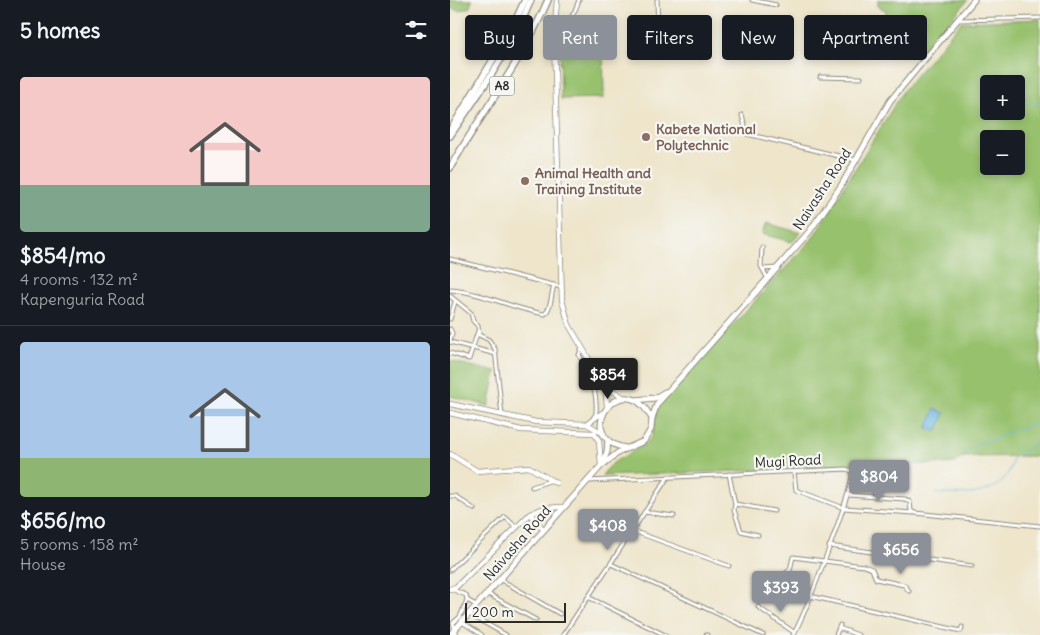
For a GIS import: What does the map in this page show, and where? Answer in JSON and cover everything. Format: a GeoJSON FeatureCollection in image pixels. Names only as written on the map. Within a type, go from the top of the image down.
{"type":"FeatureCollection","features":[{"type":"Feature","properties":{"kind":"highway"},"geometry":{"type":"LineString","coordinates":[[450,131],[511,30],[525,0]]}},
{"type":"Feature","properties":{"kind":"highway","name":"A8"},"geometry":{"type":"LineString","coordinates":[[450,136],[483,88],[514,36],[531,0]]}},
{"type":"Feature","properties":{"kind":"highway","name":"A8"},"geometry":{"type":"LineString","coordinates":[[450,168],[514,66],[548,0]]}},
{"type":"Feature","properties":{"kind":"main road","name":"Naivasha Road"},"geometry":{"type":"LineString","coordinates":[[652,418],[657,404],[734,316],[780,268],[820,218],[890,101],[974,0]]}},
{"type":"Feature","properties":{"kind":"main road","name":"Naivasha Road"},"geometry":{"type":"LineString","coordinates":[[635,400],[655,398],[677,381]]}},
{"type":"Feature","properties":{"kind":"main road"},"geometry":{"type":"LineString","coordinates":[[624,398],[635,400],[643,405],[652,418],[651,429],[644,441],[626,448],[617,447],[608,440],[604,434],[602,413],[607,406],[624,398]]}},
{"type":"Feature","properties":{"kind":"main road"},"geometry":{"type":"LineString","coordinates":[[600,467],[607,452],[608,440]]}},
{"type":"Feature","properties":{"kind":"main road","name":"Naivasha Road"},"geometry":{"type":"LineString","coordinates":[[450,635],[456,632],[468,614],[501,580],[563,506],[600,467],[626,448]]}},
{"type":"Feature","properties":{"kind":"street"},"geometry":{"type":"LineString","coordinates":[[555,15],[557,0]]}},
{"type":"Feature","properties":{"kind":"street"},"geometry":{"type":"LineString","coordinates":[[572,15],[580,0]]}},
{"type":"Feature","properties":{"kind":"street"},"geometry":{"type":"LineString","coordinates":[[656,0],[657,15]]}},
{"type":"Feature","properties":{"kind":"street"},"geometry":{"type":"LineString","coordinates":[[752,0],[776,5]]}},
{"type":"Feature","properties":{"kind":"street"},"geometry":{"type":"LineString","coordinates":[[957,20],[1040,18]]}},
{"type":"Feature","properties":{"kind":"street"},"geometry":{"type":"LineString","coordinates":[[555,60],[561,287],[565,314],[604,385],[607,406]]}},
{"type":"Feature","properties":{"kind":"street"},"geometry":{"type":"LineString","coordinates":[[820,77],[861,78]]}},
{"type":"Feature","properties":{"kind":"street"},"geometry":{"type":"LineString","coordinates":[[742,115],[747,134],[855,160]]}},
{"type":"Feature","properties":{"kind":"street"},"geometry":{"type":"LineString","coordinates":[[762,247],[761,266],[769,280]]}},
{"type":"Feature","properties":{"kind":"street"},"geometry":{"type":"LineString","coordinates":[[450,260],[561,287]]}},
{"type":"Feature","properties":{"kind":"street"},"geometry":{"type":"LineString","coordinates":[[763,269],[780,268]]}},
{"type":"Feature","properties":{"kind":"street"},"geometry":{"type":"LineString","coordinates":[[450,290],[468,291],[483,298],[546,314],[550,308],[551,292],[554,285]]}},
{"type":"Feature","properties":{"kind":"street"},"geometry":{"type":"LineString","coordinates":[[450,296],[470,313],[473,321],[478,326],[479,335],[491,342],[496,354],[502,416]]}},
{"type":"Feature","properties":{"kind":"street"},"geometry":{"type":"LineString","coordinates":[[450,319],[455,302]]}},
{"type":"Feature","properties":{"kind":"street"},"geometry":{"type":"LineString","coordinates":[[450,329],[452,333],[450,342],[496,354]]}},
{"type":"Feature","properties":{"kind":"street"},"geometry":{"type":"LineString","coordinates":[[450,353],[470,359],[478,331]]}},
{"type":"Feature","properties":{"kind":"street"},"geometry":{"type":"LineString","coordinates":[[582,347],[579,355],[594,384],[597,405],[596,414],[588,424]]}},
{"type":"Feature","properties":{"kind":"street"},"geometry":{"type":"LineString","coordinates":[[604,385],[624,398]]}},
{"type":"Feature","properties":{"kind":"street"},"geometry":{"type":"LineString","coordinates":[[450,404],[536,422],[588,424],[604,434]]}},
{"type":"Feature","properties":{"kind":"street"},"geometry":{"type":"LineString","coordinates":[[450,413],[522,430],[594,433],[599,441],[600,467]]}},
{"type":"Feature","properties":{"kind":"street"},"geometry":{"type":"LineString","coordinates":[[588,424],[602,413]]}},
{"type":"Feature","properties":{"kind":"street"},"geometry":{"type":"LineString","coordinates":[[536,422],[536,430]]}},
{"type":"Feature","properties":{"kind":"street"},"geometry":{"type":"LineString","coordinates":[[450,454],[478,471],[529,467],[554,482]]}},
{"type":"Feature","properties":{"kind":"street","name":"Mugi Road"},"geometry":{"type":"LineString","coordinates":[[588,481],[595,479],[850,470],[853,473],[844,508],[794,634]]}},
{"type":"Feature","properties":{"kind":"street"},"geometry":{"type":"LineString","coordinates":[[794,472],[795,489],[844,508],[1040,526]]}},
{"type":"Feature","properties":{"kind":"street"},"geometry":{"type":"LineString","coordinates":[[729,474],[735,504],[734,510],[741,530],[758,535]]}},
{"type":"Feature","properties":{"kind":"street"},"geometry":{"type":"LineString","coordinates":[[563,635],[669,477]]}},
{"type":"Feature","properties":{"kind":"street"},"geometry":{"type":"LineString","coordinates":[[532,487],[554,482]]}},
{"type":"Feature","properties":{"kind":"street"},"geometry":{"type":"LineString","coordinates":[[848,495],[905,499],[910,502],[912,513]]}},
{"type":"Feature","properties":{"kind":"street"},"geometry":{"type":"LineString","coordinates":[[450,496],[455,496],[474,509]]}},
{"type":"Feature","properties":{"kind":"street"},"geometry":{"type":"LineString","coordinates":[[735,504],[774,511]]}},
{"type":"Feature","properties":{"kind":"street"},"geometry":{"type":"LineString","coordinates":[[450,588],[456,587],[530,514],[544,508],[563,506]]}},
{"type":"Feature","properties":{"kind":"street"},"geometry":{"type":"LineString","coordinates":[[644,512],[674,516]]}},
{"type":"Feature","properties":{"kind":"street"},"geometry":{"type":"LineString","coordinates":[[530,514],[544,529]]}},
{"type":"Feature","properties":{"kind":"street"},"geometry":{"type":"LineString","coordinates":[[450,570],[505,517],[517,528]]}},
{"type":"Feature","properties":{"kind":"street"},"geometry":{"type":"LineString","coordinates":[[633,530],[729,566]]}},
{"type":"Feature","properties":{"kind":"street"},"geometry":{"type":"LineString","coordinates":[[829,546],[972,566]]}},
{"type":"Feature","properties":{"kind":"street"},"geometry":{"type":"LineString","coordinates":[[787,572],[790,570],[794,557],[824,560],[871,568],[876,580],[904,585],[908,591]]}},
{"type":"Feature","properties":{"kind":"street"},"geometry":{"type":"LineString","coordinates":[[611,564],[763,635]]}},
{"type":"Feature","properties":{"kind":"street"},"geometry":{"type":"LineString","coordinates":[[501,580],[560,614]]}},
{"type":"Feature","properties":{"kind":"street"},"geometry":{"type":"LineString","coordinates":[[450,588],[466,595],[467,600],[476,606]]}},
{"type":"Feature","properties":{"kind":"street"},"geometry":{"type":"LineString","coordinates":[[488,594],[536,620]]}},
{"type":"Feature","properties":{"kind":"street"},"geometry":{"type":"LineString","coordinates":[[810,596],[961,631],[962,627]]}},
{"type":"Feature","properties":{"kind":"street"},"geometry":{"type":"LineString","coordinates":[[588,598],[665,635]]}},
{"type":"Feature","properties":{"kind":"street"},"geometry":{"type":"LineString","coordinates":[[456,632],[453,623],[460,617],[467,600]]}},
{"type":"Feature","properties":{"kind":"street"},"geometry":{"type":"LineString","coordinates":[[758,607],[794,634]]}},
{"type":"Feature","properties":{"kind":"street"},"geometry":{"type":"LineString","coordinates":[[468,614],[506,635]]}},
{"type":"Feature","properties":{"kind":"street"},"geometry":{"type":"LineString","coordinates":[[462,622],[482,635]]}},
{"type":"Feature","properties":{"kind":"street"},"geometry":{"type":"LineString","coordinates":[[836,635],[839,627],[858,635]]}},
{"type":"Feature","properties":{"kind":"green space"},"geometry":{"type":"Polygon","coordinates":[[[450,0],[472,0],[470,7],[459,11],[450,8],[450,0]]]}},
{"type":"Feature","properties":{"kind":"green space"},"geometry":{"type":"Polygon","coordinates":[[[878,0],[968,0],[927,47],[927,15],[886,15],[886,10],[878,7],[878,0]]]}},
{"type":"Feature","properties":{"kind":"green space"},"geometry":{"type":"Polygon","coordinates":[[[1040,19],[1040,456],[962,457],[956,463],[602,476],[613,463],[639,448],[651,438],[660,404],[812,239],[903,91],[961,22],[1040,19]]]}},
{"type":"Feature","properties":{"kind":"green space"},"geometry":{"type":"Polygon","coordinates":[[[560,60],[603,60],[604,98],[561,99],[560,60]]]}},
{"type":"Feature","properties":{"kind":"green space"},"geometry":{"type":"Polygon","coordinates":[[[766,223],[801,233],[792,242],[762,234],[766,223]]]}},
{"type":"Feature","properties":{"kind":"green space"},"geometry":{"type":"Polygon","coordinates":[[[450,361],[496,372],[489,406],[450,396],[450,361]]]}},
{"type":"Feature","properties":{"kind":"water"},"geometry":{"type":"Polygon","coordinates":[[[935,409],[945,413],[937,432],[927,428],[935,409]]]}},
{"type":"Feature","properties":{"kind":"waterway"},"geometry":{"type":"LineString","coordinates":[[1025,98],[1040,106]]}},
{"type":"Feature","properties":{"kind":"waterway"},"geometry":{"type":"LineString","coordinates":[[964,455],[979,443],[996,439],[1009,432],[1022,429],[1040,421]]}},
{"type":"Feature","properties":{"kind":"waterway"},"geometry":{"type":"LineString","coordinates":[[935,493],[972,494],[994,487],[1003,480],[1009,471],[1013,458],[1036,444],[1040,431]]}},
{"type":"Feature","properties":{"kind":"place","name":"Kabete National Polytechnic"},"geometry":{"type":"Point","coordinates":[646,137]}},
{"type":"Feature","properties":{"kind":"place","name":"Animal Health and Training Institute"},"geometry":{"type":"Point","coordinates":[525,181]}}]}
